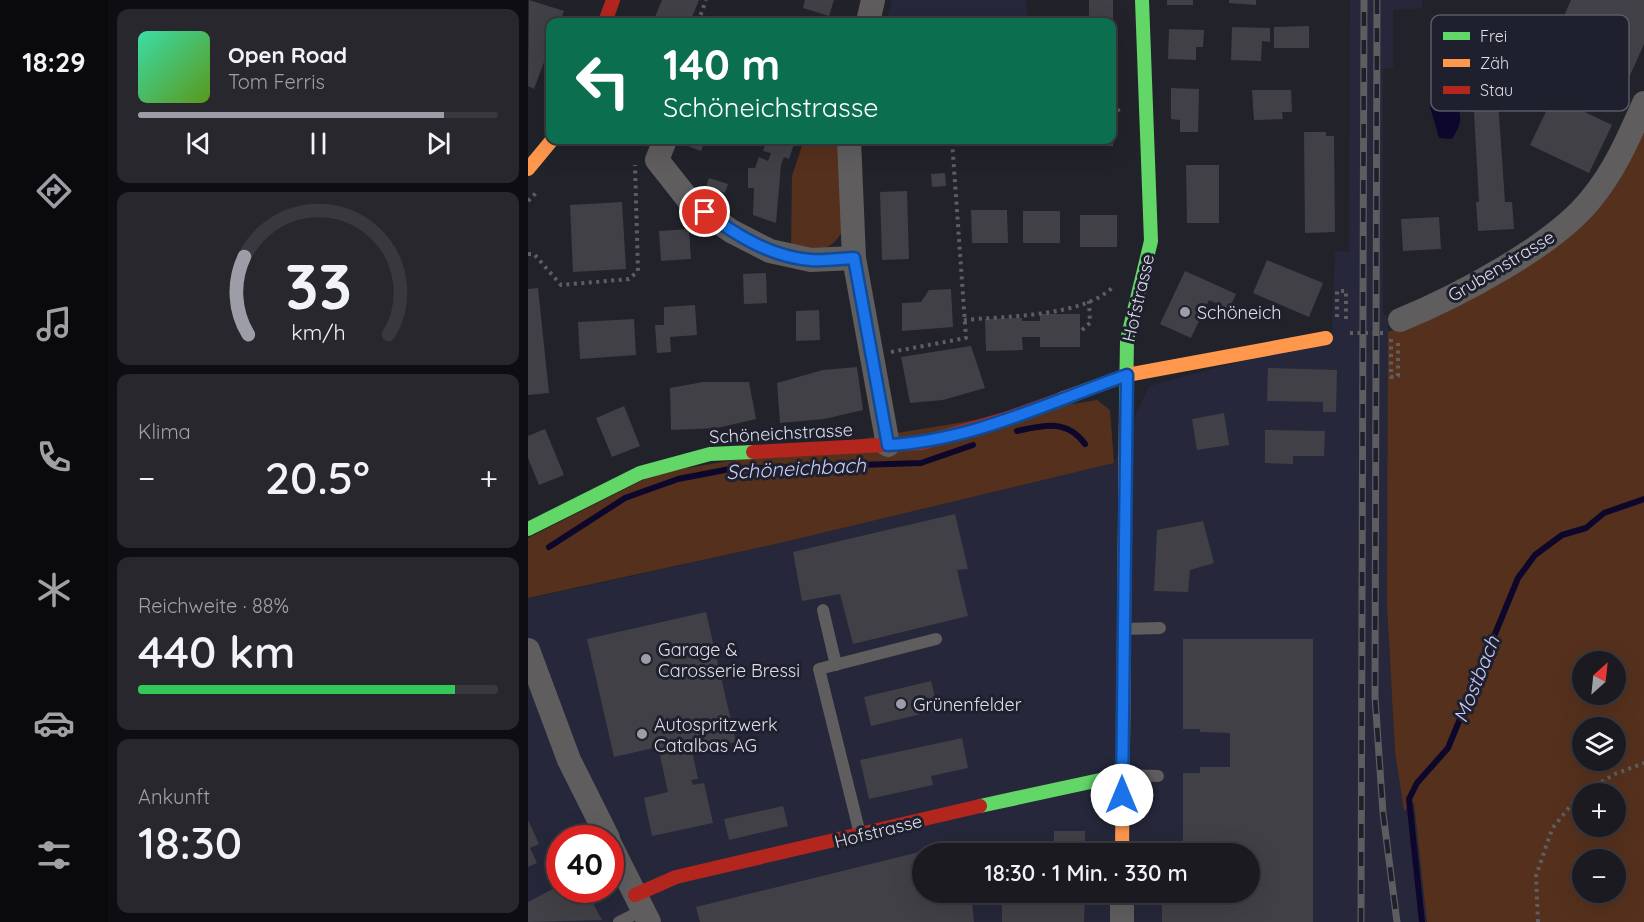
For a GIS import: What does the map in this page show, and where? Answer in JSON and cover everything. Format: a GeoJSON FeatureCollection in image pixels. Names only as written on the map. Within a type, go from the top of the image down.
{"type":"FeatureCollection","features":[{"type":"Feature","properties":{"kind":"street"},"geometry":{"type":"LineString","coordinates":[[606,18],[613,0]]}},
{"type":"Feature","properties":{"kind":"street"},"geometry":{"type":"LineString","coordinates":[[869,18],[873,0]]}},
{"type":"Feature","properties":{"kind":"street","name":"Hofstrasse"},"geometry":{"type":"LineString","coordinates":[[1122,843],[1126,340],[1148,262],[1151,241],[1142,0]]}},
{"type":"Feature","properties":{"kind":"street","name":"Grubenstrasse"},"geometry":{"type":"LineString","coordinates":[[1396,328],[1539,244],[1563,227],[1590,200],[1615,165],[1644,103]]}},
{"type":"Feature","properties":{"kind":"street"},"geometry":{"type":"LineString","coordinates":[[528,169],[549,144]]}},
{"type":"Feature","properties":{"kind":"street"},"geometry":{"type":"LineString","coordinates":[[849,144],[854,258],[888,445]]}},
{"type":"Feature","properties":{"kind":"street"},"geometry":{"type":"LineString","coordinates":[[661,150],[691,203],[731,231],[771,251],[811,260],[854,258]]}},
{"type":"Feature","properties":{"kind":"street","name":"Schöneichstrasse"},"geometry":{"type":"LineString","coordinates":[[528,529],[640,473],[673,462],[710,454],[829,450],[922,443],[955,435],[1127,375],[1326,338]]}},
{"type":"Feature","properties":{"kind":"street"},"geometry":{"type":"LineString","coordinates":[[529,658],[569,760],[602,825]]}},
{"type":"Feature","properties":{"kind":"street","name":"Hofstrasse"},"geometry":{"type":"LineString","coordinates":[[642,909],[676,877],[1086,781],[1122,776]]}},
{"type":"Feature","properties":{"kind":"street"},"geometry":{"type":"LineString","coordinates":[[624,872],[642,909]]}},
{"type":"Feature","properties":{"kind":"street"},"geometry":{"type":"LineString","coordinates":[[1122,903],[1122,922]]}},
{"type":"Feature","properties":{"kind":"lane"},"geometry":{"type":"LineString","coordinates":[[823,610],[836,665]]}},
{"type":"Feature","properties":{"kind":"lane"},"geometry":{"type":"LineString","coordinates":[[1124,629],[1160,628]]}},
{"type":"Feature","properties":{"kind":"lane"},"geometry":{"type":"LineString","coordinates":[[860,835],[819,669],[936,639]]}},
{"type":"Feature","properties":{"kind":"lane"},"geometry":{"type":"LineString","coordinates":[[1122,776],[1158,776]]}},
{"type":"Feature","properties":{"kind":"lane"},"geometry":{"type":"LineString","coordinates":[[619,922],[642,909]]}},
{"type":"Feature","properties":{"kind":"path"},"geometry":{"type":"LineString","coordinates":[[699,18],[706,0]]}},
{"type":"Feature","properties":{"kind":"path"},"geometry":{"type":"LineString","coordinates":[[872,356],[966,338],[952,144]]}},
{"type":"Feature","properties":{"kind":"path"},"geometry":{"type":"LineString","coordinates":[[528,254],[534,254],[561,285],[629,279],[638,271],[635,165],[661,150]]}},
{"type":"Feature","properties":{"kind":"path"},"geometry":{"type":"LineString","coordinates":[[964,320],[1063,309],[1105,295],[1117,283]]}},
{"type":"Feature","properties":{"kind":"path"},"geometry":{"type":"LineString","coordinates":[[1337,326],[1337,291],[1346,291],[1346,333],[1396,328]]}},
{"type":"Feature","properties":{"kind":"path"},"geometry":{"type":"LineString","coordinates":[[1082,330],[1090,323],[1089,301]]}},
{"type":"Feature","properties":{"kind":"path"},"geometry":{"type":"LineString","coordinates":[[1396,328],[1398,376],[1391,376],[1396,328]]}},
{"type":"Feature","properties":{"kind":"path"},"geometry":{"type":"LineString","coordinates":[[1538,922],[1536,876],[1552,829],[1579,795],[1615,774],[1644,763]]}},
{"type":"Feature","properties":{"kind":"shaded area"},"geometry":{"type":"Polygon","coordinates":[[[892,0],[1026,0],[1028,18],[887,18],[892,0]]]}},
{"type":"Feature","properties":{"kind":"shaded area"},"geometry":{"type":"Polygon","coordinates":[[[1350,0],[1422,0],[1422,8],[1393,10],[1393,68],[1383,69],[1383,315],[1387,315],[1389,336],[1387,605],[1395,752],[1404,810],[1414,801],[1427,922],[528,922],[528,599],[780,543],[1114,463],[1149,386],[1332,337],[1335,251],[1349,252],[1350,0]]]}},
{"type":"Feature","properties":{"kind":"shaded area"},"geometry":{"type":"Polygon","coordinates":[[[1431,111],[1459,111],[1460,121],[1452,139],[1439,138],[1431,111]]]}},
{"type":"Feature","properties":{"kind":"shaded area"},"geometry":{"type":"Polygon","coordinates":[[[1644,120],[1644,922],[1427,922],[1414,802],[1404,811],[1395,752],[1387,605],[1388,332],[1405,326],[1534,256],[1644,120]]]}},
{"type":"Feature","properties":{"kind":"shaded area"},"geometry":{"type":"Polygon","coordinates":[[[803,144],[841,144],[844,227],[834,242],[823,249],[791,251],[792,176],[803,144]]]}},
{"type":"Feature","properties":{"kind":"shaded area"},"geometry":{"type":"Polygon","coordinates":[[[1097,400],[1110,410],[1114,463],[780,543],[528,598],[528,538],[657,473],[1097,400]]]}},
{"type":"Feature","properties":{"kind":"building"},"geometry":{"type":"Polygon","coordinates":[[[529,0],[564,11],[561,18],[546,18],[546,57],[534,89],[528,86],[529,0]]]}},
{"type":"Feature","properties":{"kind":"building"},"geometry":{"type":"Polygon","coordinates":[[[662,0],[699,0],[692,18],[655,17],[662,0]]]}},
{"type":"Feature","properties":{"kind":"building"},"geometry":{"type":"Polygon","coordinates":[[[805,0],[834,0],[829,16],[803,8],[805,0]]]}},
{"type":"Feature","properties":{"kind":"building"},"geometry":{"type":"Polygon","coordinates":[[[1089,0],[1113,0],[1113,18],[1089,18],[1089,0]]]}},
{"type":"Feature","properties":{"kind":"building"},"geometry":{"type":"Polygon","coordinates":[[[1167,0],[1193,0],[1193,5],[1167,5],[1167,0]]]}},
{"type":"Feature","properties":{"kind":"building"},"geometry":{"type":"Polygon","coordinates":[[[1229,0],[1256,0],[1256,5],[1229,3],[1229,0]]]}},
{"type":"Feature","properties":{"kind":"building"},"geometry":{"type":"Polygon","coordinates":[[[1571,0],[1644,0],[1644,44],[1629,78],[1629,15],[1564,15],[1571,0]]]}},
{"type":"Feature","properties":{"kind":"building"},"geometry":{"type":"Polygon","coordinates":[[[1309,26],[1309,48],[1274,48],[1274,27],[1309,26]]]}},
{"type":"Feature","properties":{"kind":"building"},"geometry":{"type":"Polygon","coordinates":[[[1232,27],[1270,28],[1270,42],[1262,41],[1261,61],[1231,60],[1232,27]]]}},
{"type":"Feature","properties":{"kind":"building"},"geometry":{"type":"Polygon","coordinates":[[[1169,29],[1204,30],[1203,47],[1196,47],[1196,60],[1168,59],[1169,29]]]}},
{"type":"Feature","properties":{"kind":"building"},"geometry":{"type":"Polygon","coordinates":[[[1171,88],[1199,89],[1198,132],[1180,132],[1180,120],[1171,119],[1171,88]]]}},
{"type":"Feature","properties":{"kind":"building"},"geometry":{"type":"Polygon","coordinates":[[[1252,90],[1291,90],[1292,112],[1282,112],[1283,119],[1254,120],[1252,90]]]}},
{"type":"Feature","properties":{"kind":"building"},"geometry":{"type":"Polygon","coordinates":[[[1474,111],[1499,111],[1505,202],[1512,202],[1514,229],[1478,231],[1476,202],[1479,202],[1474,111]]]}},
{"type":"Feature","properties":{"kind":"building"},"geometry":{"type":"Polygon","coordinates":[[[1546,111],[1582,111],[1612,125],[1589,173],[1530,145],[1546,111]]]}},
{"type":"Feature","properties":{"kind":"building"},"geometry":{"type":"Polygon","coordinates":[[[1304,132],[1326,132],[1326,136],[1334,136],[1335,232],[1305,233],[1304,132]]]}},
{"type":"Feature","properties":{"kind":"building"},"geometry":{"type":"Polygon","coordinates":[[[689,144],[704,144],[701,151],[688,146],[689,144]]]}},
{"type":"Feature","properties":{"kind":"building"},"geometry":{"type":"Polygon","coordinates":[[[766,144],[794,144],[789,159],[784,157],[781,165],[776,223],[753,215],[754,188],[748,188],[748,168],[755,168],[759,157],[768,161],[771,153],[763,151],[766,144]]]}},
{"type":"Feature","properties":{"kind":"building"},"geometry":{"type":"Polygon","coordinates":[[[884,144],[934,144],[884,146],[884,144]]]}},
{"type":"Feature","properties":{"kind":"building"},"geometry":{"type":"Polygon","coordinates":[[[967,144],[1004,144],[1004,145],[967,144]]]}},
{"type":"Feature","properties":{"kind":"building"},"geometry":{"type":"Polygon","coordinates":[[[1076,144],[1113,144],[1113,146],[1076,146],[1076,144]]]}},
{"type":"Feature","properties":{"kind":"building"},"geometry":{"type":"Polygon","coordinates":[[[1186,165],[1219,165],[1219,223],[1187,223],[1186,165]]]}},
{"type":"Feature","properties":{"kind":"building"},"geometry":{"type":"Polygon","coordinates":[[[945,173],[946,186],[932,187],[931,174],[945,173]]]}},
{"type":"Feature","properties":{"kind":"building"},"geometry":{"type":"Polygon","coordinates":[[[709,178],[728,184],[725,193],[706,187],[709,178]]]}},
{"type":"Feature","properties":{"kind":"building"},"geometry":{"type":"Polygon","coordinates":[[[907,191],[909,259],[882,260],[880,192],[907,191]]]}},
{"type":"Feature","properties":{"kind":"building"},"geometry":{"type":"Polygon","coordinates":[[[622,202],[626,269],[573,272],[570,205],[622,202]]]}},
{"type":"Feature","properties":{"kind":"building"},"geometry":{"type":"Polygon","coordinates":[[[971,210],[1007,210],[1008,243],[972,243],[971,210]]]}},
{"type":"Feature","properties":{"kind":"building"},"geometry":{"type":"Polygon","coordinates":[[[1023,211],[1060,211],[1060,243],[1023,243],[1023,211]]]}},
{"type":"Feature","properties":{"kind":"building"},"geometry":{"type":"Polygon","coordinates":[[[1080,215],[1117,215],[1117,247],[1080,247],[1080,215]]]}},
{"type":"Feature","properties":{"kind":"building"},"geometry":{"type":"Polygon","coordinates":[[[1439,217],[1441,249],[1403,251],[1401,219],[1439,217]]]}},
{"type":"Feature","properties":{"kind":"building"},"geometry":{"type":"Polygon","coordinates":[[[689,229],[691,259],[661,261],[659,231],[689,229]]]}},
{"type":"Feature","properties":{"kind":"building"},"geometry":{"type":"Polygon","coordinates":[[[1267,260],[1323,283],[1309,317],[1253,293],[1267,260]]]}},
{"type":"Feature","properties":{"kind":"building","name":"Schöneich"},"geometry":{"type":"Polygon","coordinates":[[[1185,271],[1236,294],[1229,309],[1209,300],[1191,338],[1160,324],[1185,271]]]}},
{"type":"Feature","properties":{"kind":"building"},"geometry":{"type":"Polygon","coordinates":[[[766,273],[767,303],[744,304],[743,274],[766,273]]]}},
{"type":"Feature","properties":{"kind":"building"},"geometry":{"type":"Polygon","coordinates":[[[538,288],[549,393],[528,395],[528,289],[538,288]]]}},
{"type":"Feature","properties":{"kind":"building"},"geometry":{"type":"Polygon","coordinates":[[[951,289],[953,327],[902,331],[902,303],[921,302],[929,290],[951,289]]]}},
{"type":"Feature","properties":{"kind":"building"},"geometry":{"type":"Polygon","coordinates":[[[695,305],[697,335],[670,337],[671,352],[657,353],[655,325],[664,325],[664,307],[695,305]]]}},
{"type":"Feature","properties":{"kind":"building"},"geometry":{"type":"Polygon","coordinates":[[[819,310],[820,340],[796,341],[796,311],[819,310]]]}},
{"type":"Feature","properties":{"kind":"building"},"geometry":{"type":"Polygon","coordinates":[[[1040,314],[1080,314],[1080,347],[1040,347],[1040,337],[1022,337],[1023,350],[986,351],[985,319],[1022,318],[1022,321],[1040,321],[1040,314]]]}},
{"type":"Feature","properties":{"kind":"building"},"geometry":{"type":"Polygon","coordinates":[[[634,319],[636,355],[580,359],[578,322],[634,319]]]}},
{"type":"Feature","properties":{"kind":"building"},"geometry":{"type":"Polygon","coordinates":[[[971,346],[985,388],[943,400],[910,403],[901,357],[971,346]]]}},
{"type":"Feature","properties":{"kind":"building"},"geometry":{"type":"Polygon","coordinates":[[[857,367],[863,410],[824,419],[780,423],[777,383],[823,370],[857,367]]]}},
{"type":"Feature","properties":{"kind":"building"},"geometry":{"type":"Polygon","coordinates":[[[1268,368],[1337,370],[1336,412],[1323,412],[1323,402],[1267,401],[1268,368]]]}},
{"type":"Feature","properties":{"kind":"building"},"geometry":{"type":"Polygon","coordinates":[[[703,382],[749,382],[756,419],[717,428],[671,430],[670,388],[703,382]]]}},
{"type":"Feature","properties":{"kind":"building"},"geometry":{"type":"Polygon","coordinates":[[[624,406],[640,446],[612,457],[596,418],[624,406]]]}},
{"type":"Feature","properties":{"kind":"building"},"geometry":{"type":"Polygon","coordinates":[[[1224,413],[1229,445],[1197,450],[1192,419],[1224,413]]]}},
{"type":"Feature","properties":{"kind":"building"},"geometry":{"type":"Polygon","coordinates":[[[545,429],[564,475],[539,485],[528,458],[528,436],[545,429]]]}},
{"type":"Feature","properties":{"kind":"building"},"geometry":{"type":"Polygon","coordinates":[[[1265,430],[1325,431],[1324,456],[1293,456],[1293,464],[1265,463],[1265,430]]]}},
{"type":"Feature","properties":{"kind":"building"},"geometry":{"type":"Polygon","coordinates":[[[955,514],[968,569],[957,570],[968,616],[853,644],[840,594],[802,601],[793,552],[955,514]]]}},
{"type":"Feature","properties":{"kind":"building"},"geometry":{"type":"Polygon","coordinates":[[[1203,521],[1214,563],[1190,570],[1188,592],[1154,591],[1157,530],[1203,521]]]}},
{"type":"Feature","properties":{"kind":"building"},"geometry":{"type":"Polygon","coordinates":[[[706,612],[736,742],[692,751],[698,779],[691,780],[693,785],[704,783],[713,823],[652,836],[644,798],[668,792],[658,747],[614,757],[587,639],[706,612]]]}},
{"type":"Feature","properties":{"kind":"building"},"geometry":{"type":"Polygon","coordinates":[[[1183,639],[1313,639],[1313,922],[1162,922],[1162,903],[1260,903],[1260,843],[1183,843],[1183,773],[1200,773],[1200,767],[1230,767],[1230,733],[1183,729],[1183,639]]]}},
{"type":"Feature","properties":{"kind":"building","name":"Grünenfelder"},"geometry":{"type":"Polygon","coordinates":[[[931,681],[938,710],[871,726],[864,697],[931,681]]]}},
{"type":"Feature","properties":{"kind":"building"},"geometry":{"type":"Polygon","coordinates":[[[962,738],[968,768],[931,776],[933,785],[869,799],[860,760],[962,738]]]}},
{"type":"Feature","properties":{"kind":"building"},"geometry":{"type":"Polygon","coordinates":[[[783,806],[788,826],[729,840],[724,819],[783,806]]]}},
{"type":"Feature","properties":{"kind":"building"},"geometry":{"type":"Polygon","coordinates":[[[528,820],[539,844],[530,848],[537,863],[528,867],[528,820]]]}},
{"type":"Feature","properties":{"kind":"building"},"geometry":{"type":"Polygon","coordinates":[[[1054,831],[1085,831],[1085,843],[1054,843],[1054,831]]]}},
{"type":"Feature","properties":{"kind":"building"},"geometry":{"type":"Polygon","coordinates":[[[912,854],[912,903],[972,903],[974,922],[700,922],[696,907],[912,854]]]}},
{"type":"Feature","properties":{"kind":"building"},"geometry":{"type":"Polygon","coordinates":[[[546,892],[546,903],[593,903],[602,920],[528,922],[528,902],[546,892]]]}},
{"type":"Feature","properties":{"kind":"building"},"geometry":{"type":"Polygon","coordinates":[[[1002,903],[1085,903],[1084,922],[1002,922],[1002,903]]]}},
{"type":"Feature","properties":{"kind":"waterway","name":"Schöneichbach"},"geometry":{"type":"LineString","coordinates":[[1017,431],[1046,426],[1063,427],[1078,436],[1085,444]]}},
{"type":"Feature","properties":{"kind":"waterway","name":"Schöneichbach"},"geometry":{"type":"LineString","coordinates":[[549,547],[625,498],[678,479],[730,469],[921,463],[973,445]]}},
{"type":"Feature","properties":{"kind":"waterway","name":"Mostbach"},"geometry":{"type":"LineString","coordinates":[[1422,922],[1409,799],[1417,783],[1448,748],[1518,578],[1535,555],[1562,535],[1586,528],[1604,513],[1644,499]]}},
{"type":"Feature","properties":{"kind":"railway"},"geometry":{"type":"LineString","coordinates":[[1361,922],[1364,0]]}},
{"type":"Feature","properties":{"kind":"railway"},"geometry":{"type":"LineString","coordinates":[[1377,0],[1375,697],[1383,813],[1397,922]]}},
{"type":"Feature","properties":{"kind":"traffic: fast"},"geometry":{"type":"LineString","coordinates":[[1126,405],[1127,340],[1151,241],[1142,0]]}},
{"type":"Feature","properties":{"kind":"traffic: fast"},"geometry":{"type":"LineString","coordinates":[[528,529],[640,473],[710,454],[753,452]]}},
{"type":"Feature","properties":{"kind":"traffic: fast"},"geometry":{"type":"LineString","coordinates":[[980,806],[1123,775]]}},
{"type":"Feature","properties":{"kind":"traffic: slow"},"geometry":{"type":"LineString","coordinates":[[528,169],[549,144]]}},
{"type":"Feature","properties":{"kind":"traffic: slow"},"geometry":{"type":"LineString","coordinates":[[1061,399],[1127,375],[1326,338]]}},
{"type":"Feature","properties":{"kind":"traffic: slow"},"geometry":{"type":"LineString","coordinates":[[1122,843],[1126,405]]}},
{"type":"Feature","properties":{"kind":"traffic: jam"},"geometry":{"type":"LineString","coordinates":[[606,18],[613,0]]}},
{"type":"Feature","properties":{"kind":"traffic: jam"},"geometry":{"type":"LineString","coordinates":[[753,452],[922,443],[1005,419],[1061,399]]}},
{"type":"Feature","properties":{"kind":"traffic: jam"},"geometry":{"type":"LineString","coordinates":[[635,895],[676,877],[980,806]]}},
{"type":"Feature","properties":{"kind":"place","name":"Schöneich"},"geometry":{"type":"Point","coordinates":[1185,312]}},
{"type":"Feature","properties":{"kind":"place","name":"Garage & Carosserie Bressi"},"geometry":{"type":"Point","coordinates":[646,659]}},
{"type":"Feature","properties":{"kind":"place","name":"Grünenfelder"},"geometry":{"type":"Point","coordinates":[901,704]}},
{"type":"Feature","properties":{"kind":"place","name":"Autospritzwerk Catalbas AG"},"geometry":{"type":"Point","coordinates":[642,734]}},
{"type":"Feature","properties":{"kind":"route"},"geometry":{"type":"LineString","coordinates":[[705,212],[731,231],[771,251],[811,260],[854,258],[888,445],[922,443],[955,435],[1127,375],[1124,473],[1122,795]]}}]}
